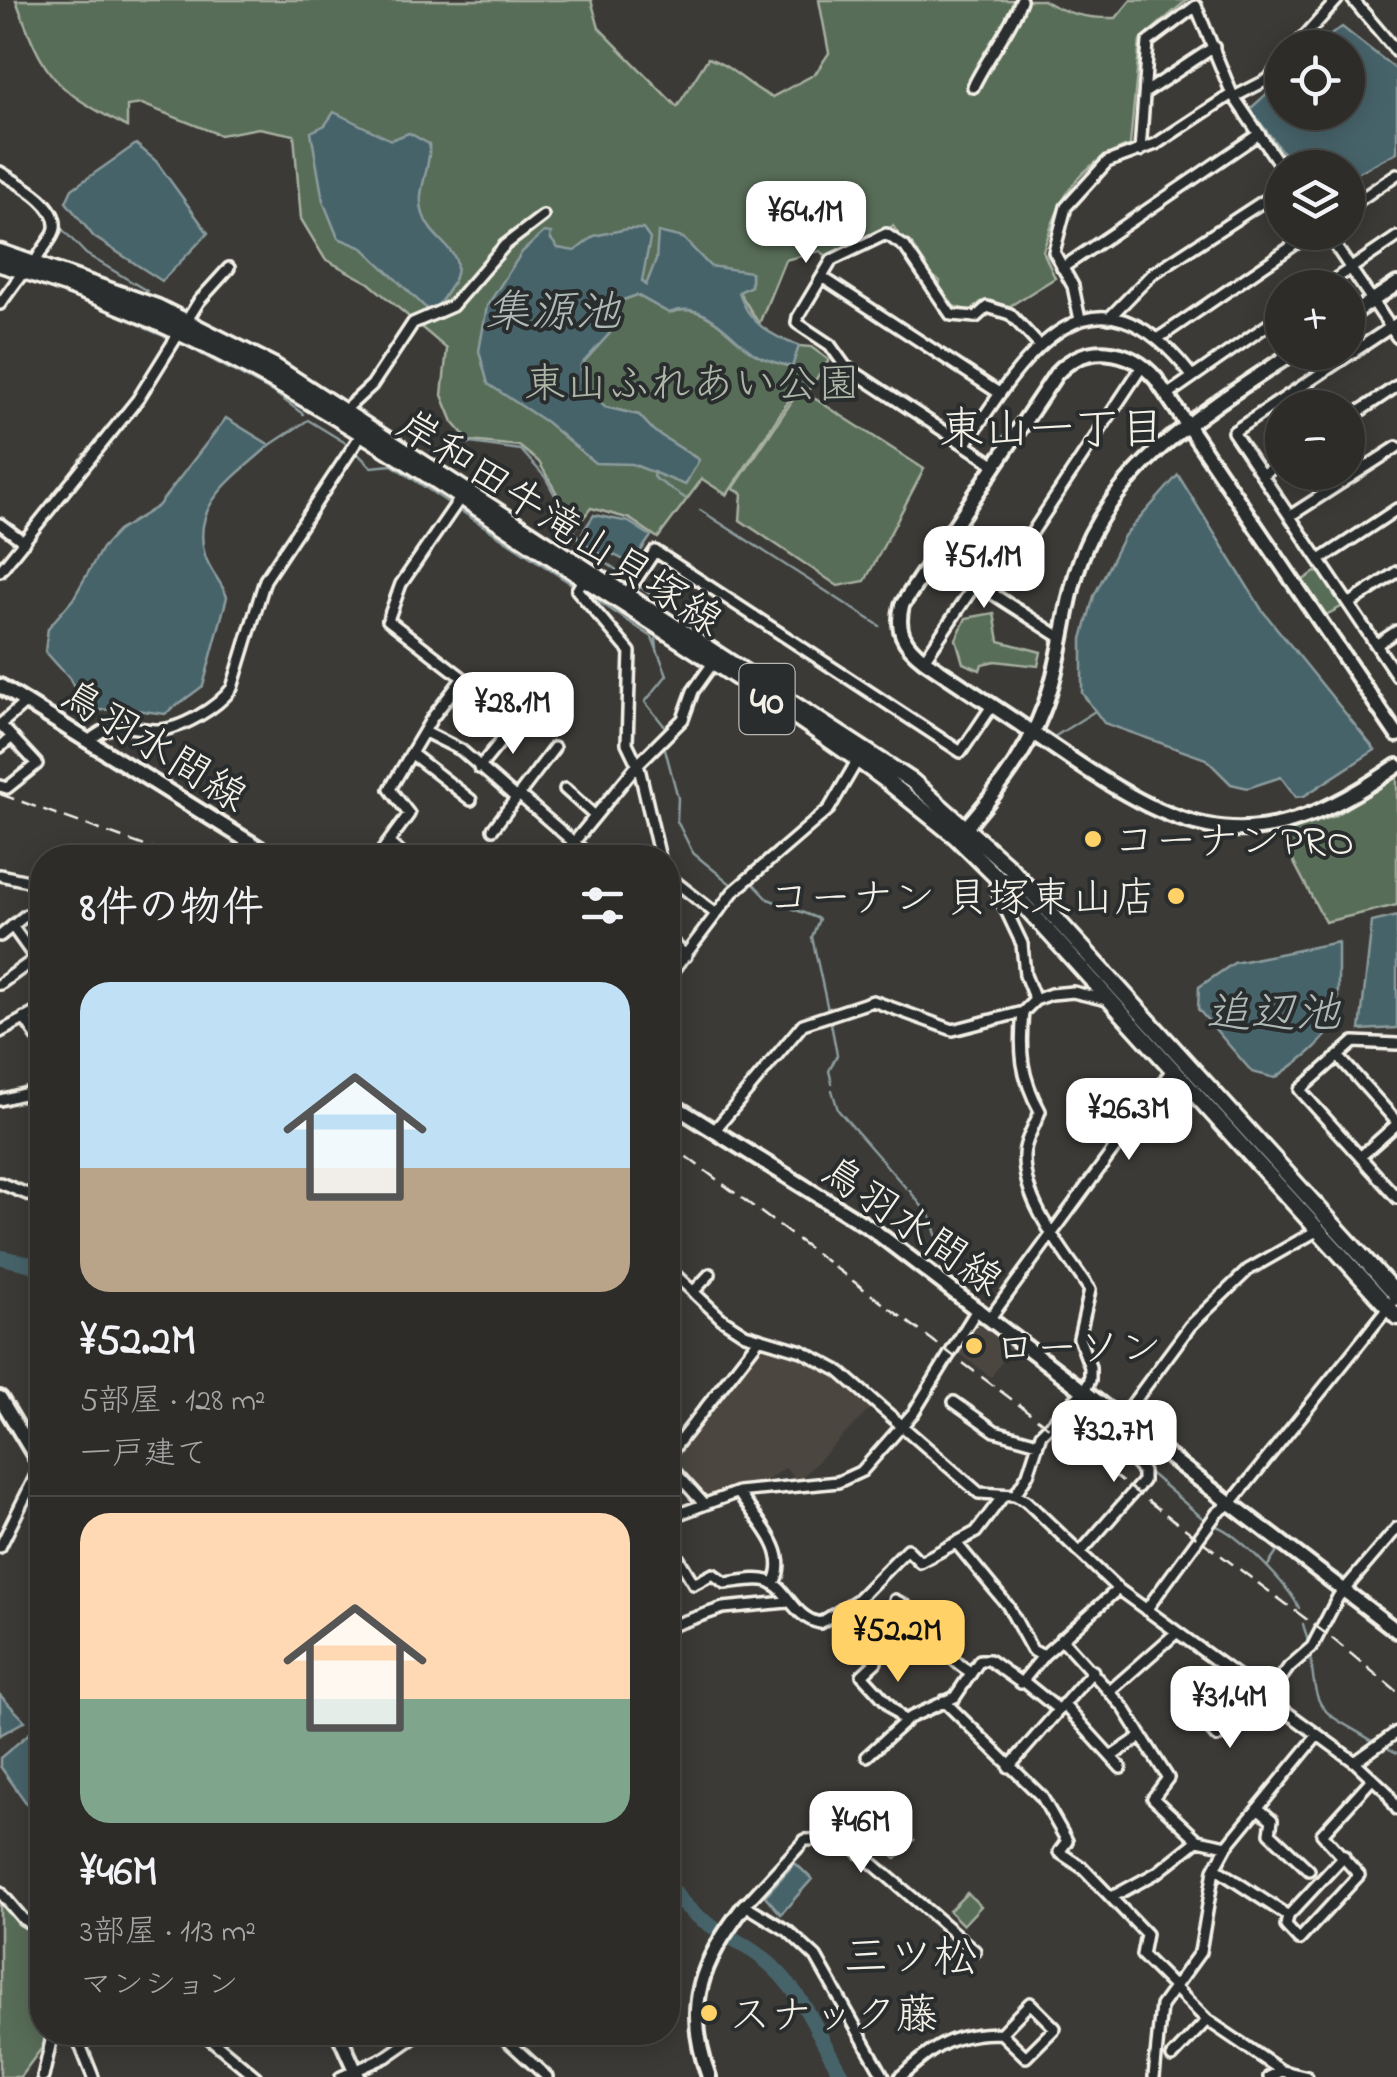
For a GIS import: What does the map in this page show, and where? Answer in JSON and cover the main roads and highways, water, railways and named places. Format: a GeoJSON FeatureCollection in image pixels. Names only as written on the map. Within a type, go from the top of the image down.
{"type":"FeatureCollection","features":[{"type":"Feature","properties":{"kind":"main road","name":"岸和田牛滝山貝塚線"},"geometry":{"type":"LineString","coordinates":[[0,252],[126,307],[186,327],[346,409],[627,593],[860,754],[962,832],[1395,1304]]}},
{"type":"Feature","properties":{"kind":"main road","name":"岸和田牛滝山貝塚線"},"geometry":{"type":"LineString","coordinates":[[0,264],[30,267]]}},
{"type":"Feature","properties":{"kind":"main road","name":"岸和田牛滝山貝塚線"},"geometry":{"type":"LineString","coordinates":[[186,327],[363,432],[713,663],[860,754]]}},
{"type":"Feature","properties":{"kind":"main road","name":"岸和田牛滝山貝塚線"},"geometry":{"type":"LineString","coordinates":[[962,832],[999,880],[1318,1230],[1395,1304]]}},
{"type":"Feature","properties":{"kind":"water"},"geometry":{"type":"Polygon","coordinates":[[[1365,45],[1397,70],[1397,152],[1365,169],[1365,150],[1281,150],[1266,130],[1365,130],[1365,45]]]}},
{"type":"Feature","properties":{"kind":"water"},"geometry":{"type":"Polygon","coordinates":[[[1265,95],[1265,129],[1250,109],[1265,95]]]}},
{"type":"Feature","properties":{"kind":"water"},"geometry":{"type":"Polygon","coordinates":[[[334,112],[391,140],[409,133],[429,144],[421,196],[423,214],[457,264],[450,287],[430,312],[363,248],[338,238],[323,201],[311,132],[325,125],[334,112]]]}},
{"type":"Feature","properties":{"kind":"water"},"geometry":{"type":"Polygon","coordinates":[[[136,144],[156,161],[208,233],[162,281],[94,237],[66,202],[72,189],[136,144]]]}},
{"type":"Feature","properties":{"kind":"water","name":"集源池"},"geometry":{"type":"Polygon","coordinates":[[[643,229],[650,239],[642,281],[646,285],[656,260],[658,232],[683,238],[710,266],[751,272],[751,286],[739,292],[748,312],[779,338],[799,346],[792,367],[753,353],[704,314],[682,310],[669,313],[637,295],[617,302],[610,333],[581,365],[581,382],[605,407],[639,415],[654,431],[699,460],[685,485],[632,464],[595,463],[546,422],[488,384],[479,351],[487,306],[522,252],[544,232],[551,233],[550,238],[558,248],[575,251],[594,236],[643,229]]]}},
{"type":"Feature","properties":{"kind":"water"},"geometry":{"type":"Polygon","coordinates":[[[226,418],[270,445],[231,479],[210,505],[204,520],[205,555],[227,597],[203,686],[165,714],[121,708],[87,712],[69,678],[45,651],[48,628],[73,599],[102,548],[118,531],[158,506],[226,418]]]}},
{"type":"Feature","properties":{"kind":"water"},"geometry":{"type":"Polygon","coordinates":[[[1178,475],[1262,610],[1375,750],[1304,796],[1296,797],[1281,777],[1248,788],[1231,784],[1206,759],[1104,723],[1082,693],[1082,639],[1094,596],[1124,536],[1178,475]]]}},
{"type":"Feature","properties":{"kind":"water"},"geometry":{"type":"Polygon","coordinates":[[[594,515],[629,522],[651,536],[632,564],[608,552],[604,557],[585,544],[582,533],[594,515]]]}},
{"type":"Feature","properties":{"kind":"water"},"geometry":{"type":"Polygon","coordinates":[[[1397,916],[1397,1028],[1360,1030],[1372,922],[1397,916]]]}},
{"type":"Feature","properties":{"kind":"water","name":"追辺池"},"geometry":{"type":"Polygon","coordinates":[[[1338,942],[1338,1000],[1331,1029],[1309,1053],[1275,1078],[1252,1072],[1198,1009],[1199,987],[1234,963],[1338,942]]]}},
{"type":"Feature","properties":{"kind":"water"},"geometry":{"type":"Polygon","coordinates":[[[0,1695],[25,1721],[0,1735],[0,1695]]]}},
{"type":"Feature","properties":{"kind":"water"},"geometry":{"type":"Polygon","coordinates":[[[30,1733],[30,1808],[0,1766],[0,1758],[30,1733]]]}},
{"type":"Feature","properties":{"kind":"water"},"geometry":{"type":"Polygon","coordinates":[[[795,1863],[812,1879],[781,1914],[765,1896],[795,1863]]]}},
{"type":"Feature","properties":{"kind":"waterway"},"geometry":{"type":"LineString","coordinates":[[23,181],[40,194]]}},
{"type":"Feature","properties":{"kind":"waterway"},"geometry":{"type":"LineString","coordinates":[[62,229],[86,254],[147,291]]}},
{"type":"Feature","properties":{"kind":"waterway"},"geometry":{"type":"LineString","coordinates":[[145,328],[173,340]]}},
{"type":"Feature","properties":{"kind":"waterway"},"geometry":{"type":"LineString","coordinates":[[184,345],[276,394],[303,414]]}},
{"type":"Feature","properties":{"kind":"waterway"},"geometry":{"type":"LineString","coordinates":[[270,445],[308,420],[349,445]]}},
{"type":"Feature","properties":{"kind":"waterway"},"geometry":{"type":"LineString","coordinates":[[431,450],[471,443],[521,450],[545,477],[584,548],[630,579]]}},
{"type":"Feature","properties":{"kind":"waterway"},"geometry":{"type":"LineString","coordinates":[[356,452],[371,467],[392,465],[450,504]]}},
{"type":"Feature","properties":{"kind":"waterway"},"geometry":{"type":"LineString","coordinates":[[654,472],[653,477],[685,498]]}},
{"type":"Feature","properties":{"kind":"waterway"},"geometry":{"type":"LineString","coordinates":[[458,509],[573,585]]}},
{"type":"Feature","properties":{"kind":"waterway"},"geometry":{"type":"LineString","coordinates":[[700,510],[880,626]]}},
{"type":"Feature","properties":{"kind":"waterway"},"geometry":{"type":"LineString","coordinates":[[636,584],[658,600]]}},
{"type":"Feature","properties":{"kind":"waterway"},"geometry":{"type":"LineString","coordinates":[[583,591],[652,637],[667,675],[645,702],[666,728]]}},
{"type":"Feature","properties":{"kind":"waterway"},"geometry":{"type":"LineString","coordinates":[[656,639],[657,648]]}},
{"type":"Feature","properties":{"kind":"waterway"},"geometry":{"type":"LineString","coordinates":[[932,656],[1022,715]]}},
{"type":"Feature","properties":{"kind":"waterway"},"geometry":{"type":"LineString","coordinates":[[1054,737],[1095,711]]}},
{"type":"Feature","properties":{"kind":"waterway"},"geometry":{"type":"LineString","coordinates":[[664,745],[678,798],[677,821],[693,853],[732,885]]}},
{"type":"Feature","properties":{"kind":"waterway"},"geometry":{"type":"LineString","coordinates":[[750,880],[768,899],[819,919],[812,937],[828,1010]]}},
{"type":"Feature","properties":{"kind":"waterway"},"geometry":{"type":"LineString","coordinates":[[830,1018],[837,1055],[829,1071],[832,1083]]}},
{"type":"Feature","properties":{"kind":"waterway"},"geometry":{"type":"LineString","coordinates":[[832,1090],[838,1110],[906,1188]]}},
{"type":"Feature","properties":{"kind":"waterway"},"geometry":{"type":"LineString","coordinates":[[909,1190],[932,1219],[937,1239],[950,1250]]}},
{"type":"Feature","properties":{"kind":"waterway"},"geometry":{"type":"LineString","coordinates":[[0,1257],[30,1264]]}},
{"type":"Feature","properties":{"kind":"waterway"},"geometry":{"type":"LineString","coordinates":[[1118,1433],[1123,1442]]}},
{"type":"Feature","properties":{"kind":"waterway"},"geometry":{"type":"LineString","coordinates":[[1145,1469],[1207,1522]]}},
{"type":"Feature","properties":{"kind":"waterway"},"geometry":{"type":"LineString","coordinates":[[1214,1525],[1236,1538],[1261,1561],[1299,1608]]}},
{"type":"Feature","properties":{"kind":"waterway"},"geometry":{"type":"LineString","coordinates":[[1267,1567],[1279,1549]]}},
{"type":"Feature","properties":{"kind":"waterway"},"geometry":{"type":"LineString","coordinates":[[1300,1549],[1346,1579]]}},
{"type":"Feature","properties":{"kind":"waterway"},"geometry":{"type":"LineString","coordinates":[[1303,1624],[1309,1645]]}},
{"type":"Feature","properties":{"kind":"waterway"},"geometry":{"type":"LineString","coordinates":[[1311,1653],[1319,1702],[1333,1717],[1374,1742]]}},
{"type":"Feature","properties":{"kind":"waterway"},"geometry":{"type":"LineString","coordinates":[[1385,1747],[1397,1753]]}},
{"type":"Feature","properties":{"kind":"waterway"},"geometry":{"type":"LineString","coordinates":[[680,1900],[776,1970],[805,2008],[843,2077]]}},
{"type":"Feature","properties":{"kind":"railway"},"geometry":{"type":"LineString","coordinates":[[0,794],[142,845]]}},
{"type":"Feature","properties":{"kind":"railway"},"geometry":{"type":"LineString","coordinates":[[680,1152],[1333,1639],[1397,1692]]}},
{"type":"Feature","properties":{"kind":"place","name":"コーナンPRO"},"geometry":{"type":"Point","coordinates":[1093,839]}},
{"type":"Feature","properties":{"kind":"place","name":"コーナン 貝塚東山店"},"geometry":{"type":"Point","coordinates":[1176,896]}},
{"type":"Feature","properties":{"kind":"place","name":"ローソン"},"geometry":{"type":"Point","coordinates":[974,1346]}},
{"type":"Feature","properties":{"kind":"place","name":"スナック藤"},"geometry":{"type":"Point","coordinates":[709,2013]}},
{"type":"Feature","properties":{"kind":"district","name":"東山一丁目"},"geometry":{"type":"Point","coordinates":[1052,427]}},
{"type":"Feature","properties":{"kind":"district","name":"三ツ松"},"geometry":{"type":"Point","coordinates":[911,1955]}},
{"type":"Feature","properties":{"kind":"park label","name":"東山ふれあい公園"},"geometry":{"type":"Point","coordinates":[692,382]}}]}
